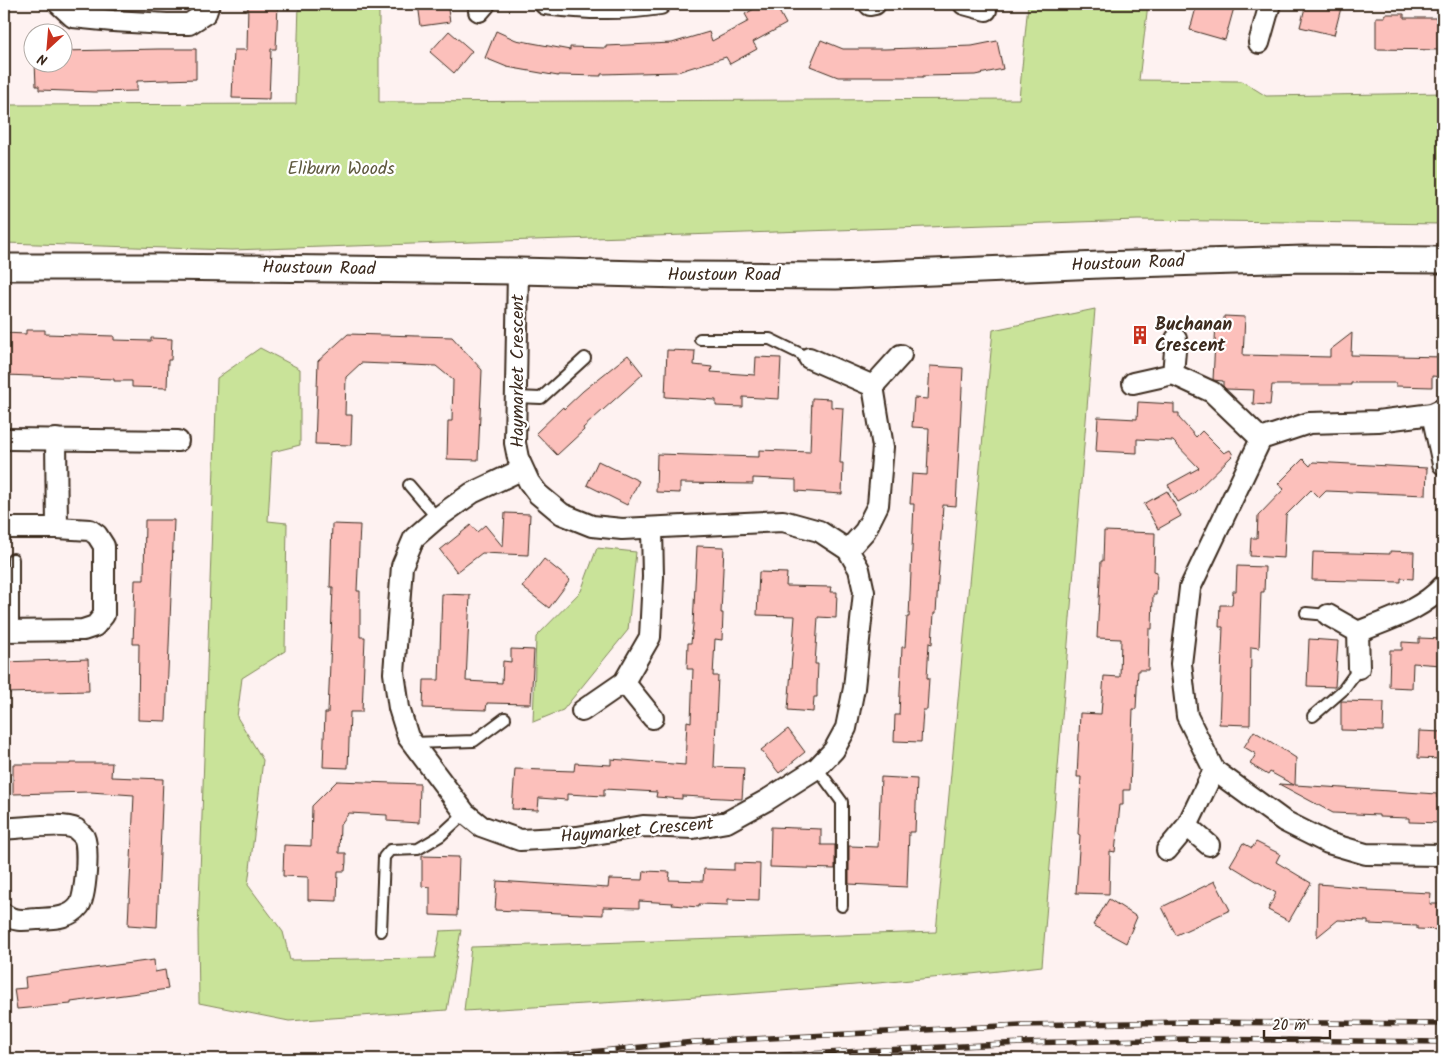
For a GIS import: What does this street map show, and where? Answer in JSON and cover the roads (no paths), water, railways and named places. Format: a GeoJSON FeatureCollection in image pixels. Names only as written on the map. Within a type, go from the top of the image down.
{"type":"FeatureCollection","features":[{"type":"Feature","properties":{"kind":"street"},"geometry":{"type":"LineString","coordinates":[[59,4],[73,17],[113,22],[190,24],[206,13],[209,4]]}},
{"type":"Feature","properties":{"kind":"street"},"geometry":{"type":"LineString","coordinates":[[545,4],[576,8],[634,8],[660,4]]}},
{"type":"Feature","properties":{"kind":"street"},"geometry":{"type":"LineString","coordinates":[[964,4],[986,10]]}},
{"type":"Feature","properties":{"kind":"street"},"geometry":{"type":"LineString","coordinates":[[1259,43],[1270,4]]}},
{"type":"Feature","properties":{"kind":"street","name":"Houstoun Road"},"geometry":{"type":"LineString","coordinates":[[4,267],[518,271],[836,276],[1100,264],[1304,259],[1443,260]]}},
{"type":"Feature","properties":{"kind":"street","name":"Haymarket Crescent"},"geometry":{"type":"LineString","coordinates":[[518,271],[515,443],[518,458],[529,482],[538,494],[562,514],[592,526],[622,529],[783,521],[819,531],[848,550],[859,569],[864,592],[854,688],[846,728],[834,750],[817,768],[767,800],[727,822],[693,828],[643,826],[577,837],[520,840],[481,826],[465,813],[408,737],[399,708],[394,673],[402,566],[414,538],[437,518],[472,493],[523,469]]}},
{"type":"Feature","properties":{"kind":"street"},"geometry":{"type":"LineString","coordinates":[[1173,374],[1176,339]]}},
{"type":"Feature","properties":{"kind":"street"},"geometry":{"type":"LineString","coordinates":[[873,386],[901,355]]}},
{"type":"Feature","properties":{"kind":"street"},"geometry":{"type":"LineString","coordinates":[[809,358],[873,386]]}},
{"type":"Feature","properties":{"kind":"street"},"geometry":{"type":"LineString","coordinates":[[1133,382],[1173,374],[1212,392],[1261,439]]}},
{"type":"Feature","properties":{"kind":"street"},"geometry":{"type":"LineString","coordinates":[[848,550],[865,530],[878,505],[884,447],[873,386]]}},
{"type":"Feature","properties":{"kind":"street"},"geometry":{"type":"LineString","coordinates":[[1443,464],[1438,411],[1378,421],[1309,423],[1261,439],[1190,588],[1181,664],[1187,716],[1214,770],[1284,822],[1328,843],[1366,854],[1443,855]]}},
{"type":"Feature","properties":{"kind":"street"},"geometry":{"type":"LineString","coordinates":[[9,439],[178,441]]}},
{"type":"Feature","properties":{"kind":"street"},"geometry":{"type":"LineString","coordinates":[[56,440],[57,528]]}},
{"type":"Feature","properties":{"kind":"street"},"geometry":{"type":"LineString","coordinates":[[4,528],[90,530],[97,534],[104,546],[104,615],[96,626],[83,630],[8,631]]}},
{"type":"Feature","properties":{"kind":"street"},"geometry":{"type":"LineString","coordinates":[[582,711],[624,682],[650,637],[653,577],[652,528]]}},
{"type":"Feature","properties":{"kind":"street"},"geometry":{"type":"LineString","coordinates":[[1358,632],[1434,597],[1443,586]]}},
{"type":"Feature","properties":{"kind":"street"},"geometry":{"type":"LineString","coordinates":[[1328,615],[1358,632]]}},
{"type":"Feature","properties":{"kind":"street"},"geometry":{"type":"LineString","coordinates":[[1358,632],[1358,668]]}},
{"type":"Feature","properties":{"kind":"street"},"geometry":{"type":"LineString","coordinates":[[624,682],[653,718]]}},
{"type":"Feature","properties":{"kind":"street"},"geometry":{"type":"LineString","coordinates":[[1167,850],[1187,826],[1214,770]]}},
{"type":"Feature","properties":{"kind":"street"},"geometry":{"type":"LineString","coordinates":[[4,830],[67,825],[77,830],[84,837],[86,858],[84,893],[80,905],[69,914],[56,918],[19,921],[4,914]]}},
{"type":"Feature","properties":{"kind":"street"},"geometry":{"type":"LineString","coordinates":[[1187,826],[1209,845]]}},
{"type":"Feature","properties":{"kind":"lane"},"geometry":{"type":"LineString","coordinates":[[700,339],[770,339],[809,358]]}},
{"type":"Feature","properties":{"kind":"lane"},"geometry":{"type":"LineString","coordinates":[[516,397],[541,398],[585,358]]}},
{"type":"Feature","properties":{"kind":"lane"},"geometry":{"type":"LineString","coordinates":[[409,484],[437,518]]}},
{"type":"Feature","properties":{"kind":"lane"},"geometry":{"type":"LineString","coordinates":[[8,631],[14,559]]}},
{"type":"Feature","properties":{"kind":"lane"},"geometry":{"type":"LineString","coordinates":[[1306,613],[1328,615]]}},
{"type":"Feature","properties":{"kind":"lane"},"geometry":{"type":"LineString","coordinates":[[1313,716],[1343,690],[1358,668]]}},
{"type":"Feature","properties":{"kind":"lane"},"geometry":{"type":"LineString","coordinates":[[412,743],[474,741],[505,718]]}},
{"type":"Feature","properties":{"kind":"lane"},"geometry":{"type":"LineString","coordinates":[[817,768],[842,802],[842,906]]}},
{"type":"Feature","properties":{"kind":"lane"},"geometry":{"type":"LineString","coordinates":[[382,932],[384,857],[390,850],[418,849],[440,836],[465,813]]}},
{"type":"Feature","properties":{"kind":"railway"},"geometry":{"type":"LineString","coordinates":[[516,1059],[695,1042],[1021,1025],[1187,1022],[1443,1024]]}},
{"type":"Feature","properties":{"kind":"railway"},"geometry":{"type":"LineString","coordinates":[[704,1059],[1022,1043],[1188,1039],[1443,1042]]}},
{"type":"Feature","properties":{"kind":"place","name":"Buchanan Crescent"},"geometry":{"type":"Point","coordinates":[1140,335]}},
{"type":"Feature","properties":{"kind":"park label","name":"Eliburn Woods"},"geometry":{"type":"Point","coordinates":[341,169]}}]}
